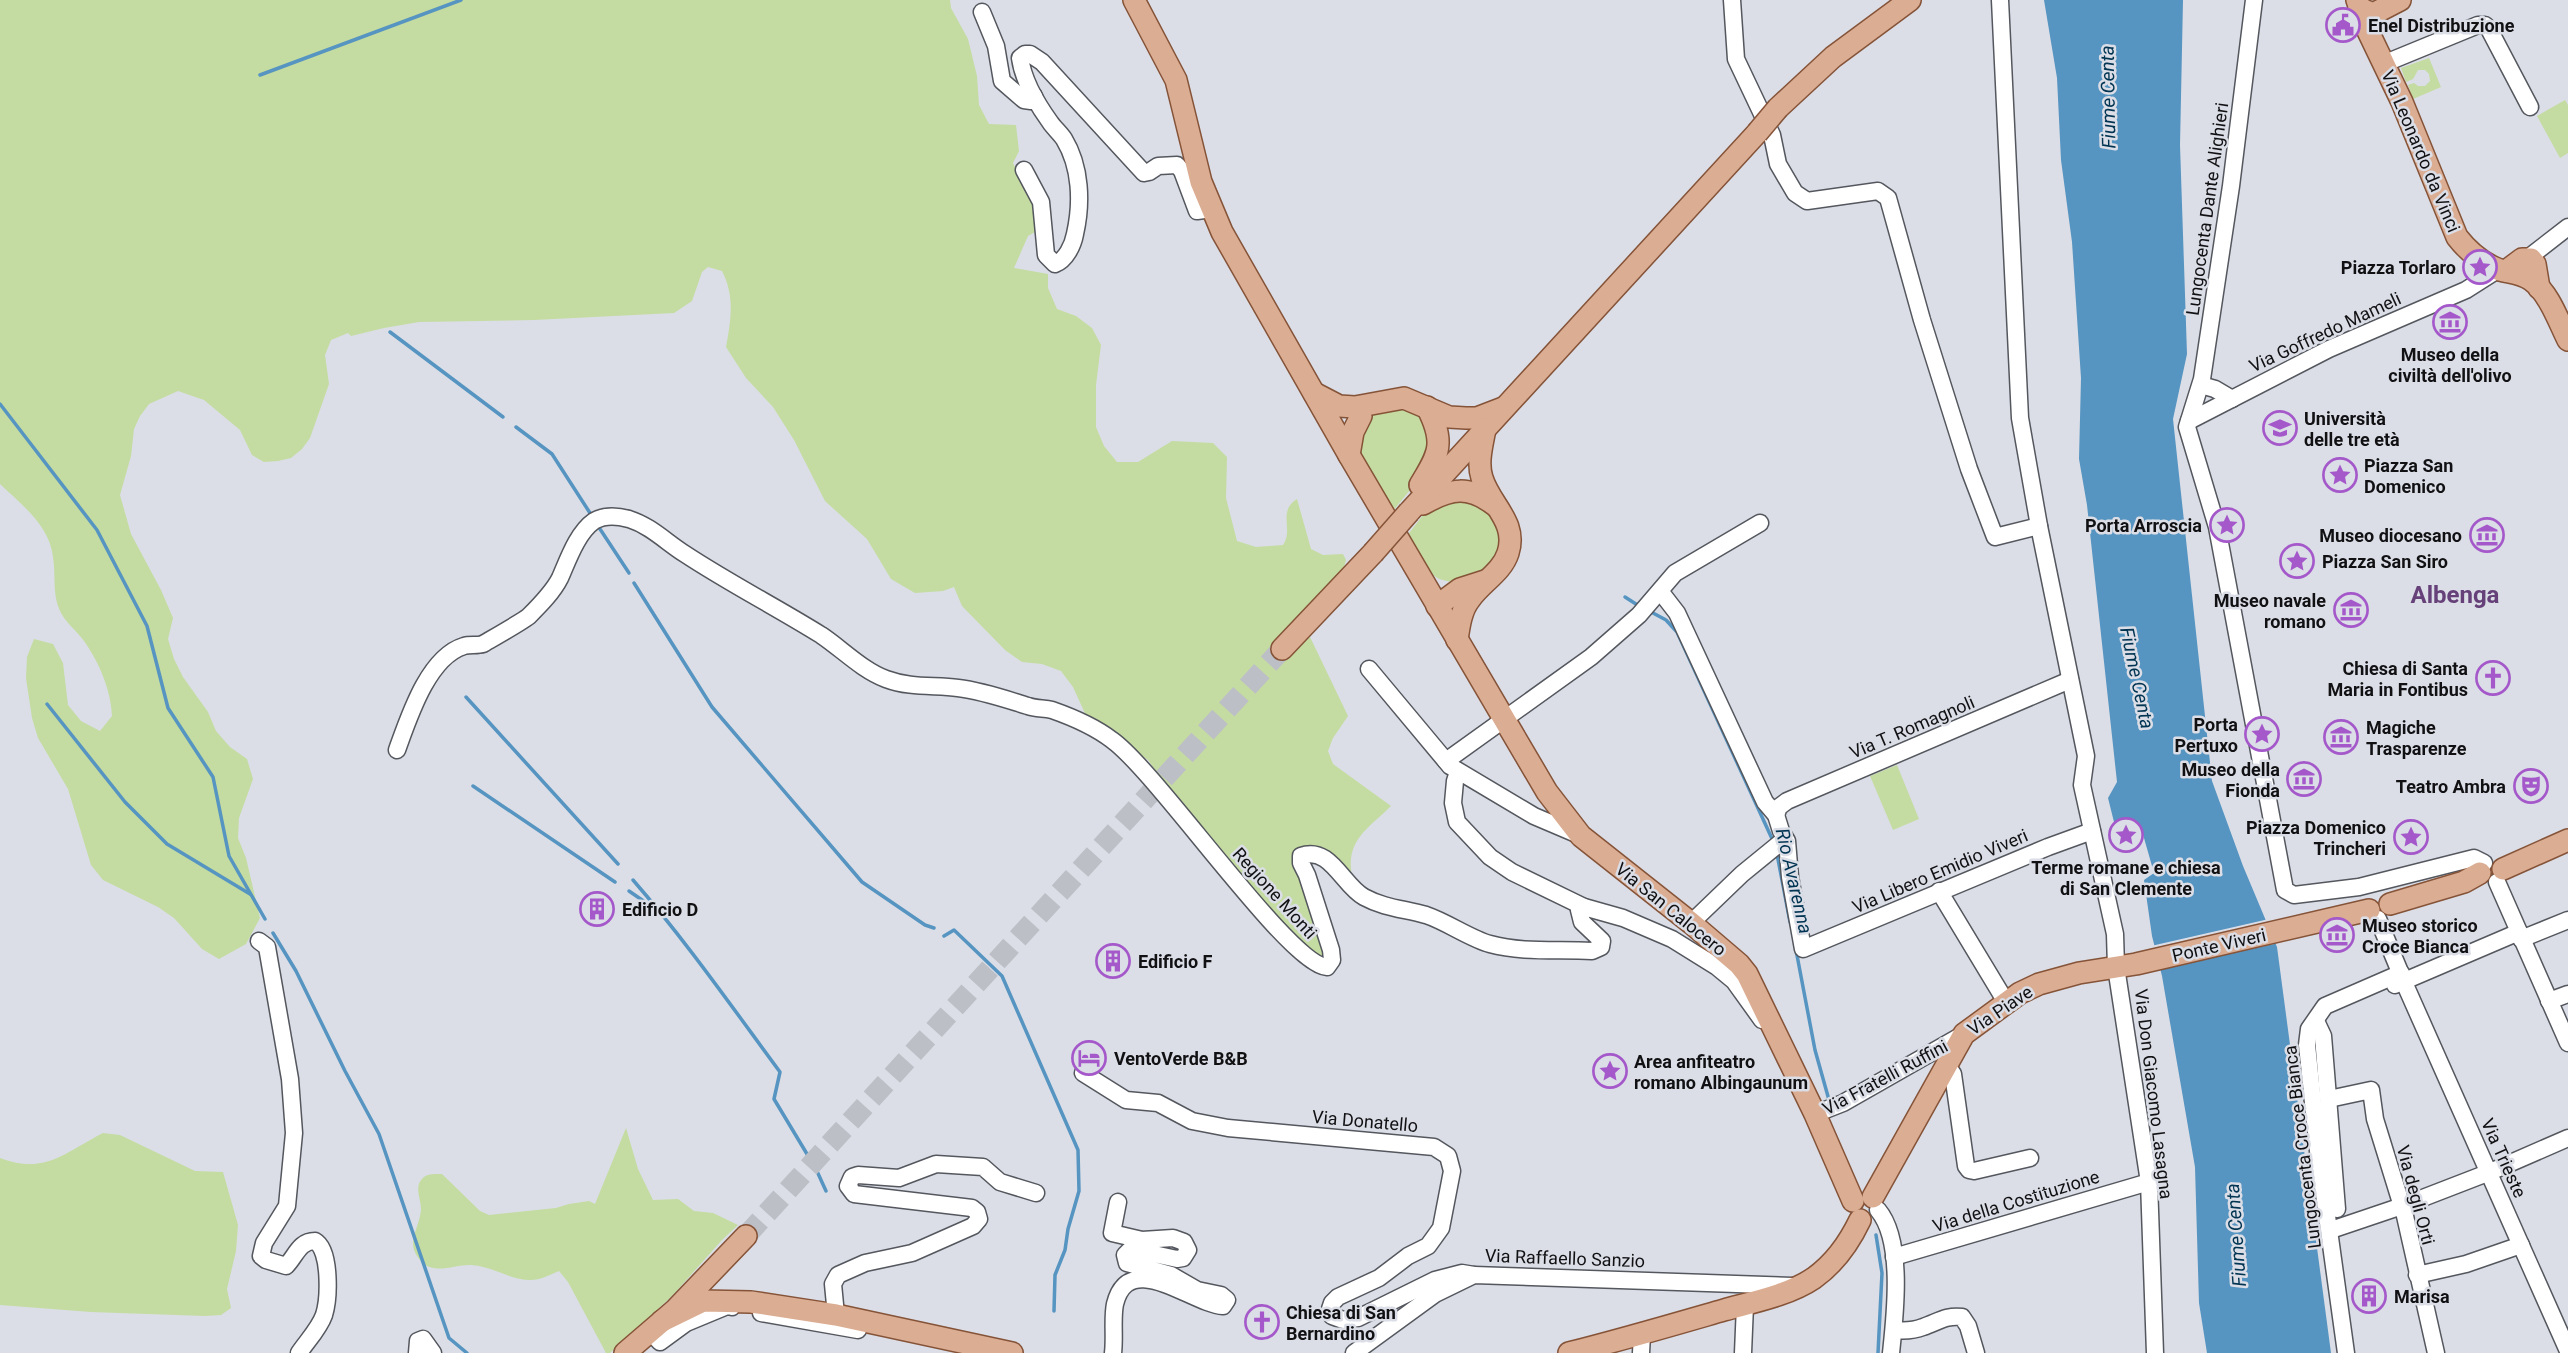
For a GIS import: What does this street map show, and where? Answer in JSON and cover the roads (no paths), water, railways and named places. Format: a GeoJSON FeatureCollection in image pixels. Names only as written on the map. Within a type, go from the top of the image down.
{"type":"FeatureCollection","features":[{"type":"Feature","properties":{"kind":"main road","name":"Via San Calocero"},"geometry":{"type":"LineString","coordinates":[[1134,0],[1176,80],[1201,182],[1211,209],[1332,426],[1547,792],[1581,836],[1739,964],[1747,974],[1815,1114]]}},
{"type":"Feature","properties":{"kind":"main road"},"geometry":{"type":"LineString","coordinates":[[1282,649],[1373,554],[1778,108],[1833,57],[1910,0]]}},
{"type":"Feature","properties":{"kind":"main road","name":"Via Leonardo da Vinci"},"geometry":{"type":"LineString","coordinates":[[2377,5],[2374,24],[2380,55],[2434,177],[2457,237],[2479,258],[2524,268]]}},
{"type":"Feature","properties":{"kind":"main road"},"geometry":{"type":"LineString","coordinates":[[2524,268],[2568,340]]}},
{"type":"Feature","properties":{"kind":"main road"},"geometry":{"type":"LineString","coordinates":[[1314,393],[1339,406],[1363,409],[1405,398],[1449,417],[1477,418],[1508,406]]}},
{"type":"Feature","properties":{"kind":"main road"},"geometry":{"type":"LineString","coordinates":[[1409,512],[1415,494],[1434,464],[1440,447],[1439,435],[1427,407]]}},
{"type":"Feature","properties":{"kind":"main road"},"geometry":{"type":"LineString","coordinates":[[1332,426],[1341,426],[1363,409]]}},
{"type":"Feature","properties":{"kind":"main road"},"geometry":{"type":"LineString","coordinates":[[1349,455],[1353,432],[1363,409]]}},
{"type":"Feature","properties":{"kind":"main road"},"geometry":{"type":"LineString","coordinates":[[1437,606],[1459,605],[1464,595],[1500,568],[1508,553],[1510,535],[1506,518],[1481,477],[1480,455],[1485,429]]}},
{"type":"Feature","properties":{"kind":"main road"},"geometry":{"type":"LineString","coordinates":[[1409,512],[1443,493],[1454,491],[1469,491],[1486,498],[1500,510]]}},
{"type":"Feature","properties":{"kind":"main road"},"geometry":{"type":"LineString","coordinates":[[1423,579],[1464,595]]}},
{"type":"Feature","properties":{"kind":"main road"},"geometry":{"type":"LineString","coordinates":[[1457,640],[1464,595]]}},
{"type":"Feature","properties":{"kind":"main road","name":"Ponte Viveri"},"geometry":{"type":"LineString","coordinates":[[2126,965],[2303,925],[2377,902],[2461,883],[2568,840]]}},
{"type":"Feature","properties":{"kind":"main road","name":"Via Piave"},"geometry":{"type":"LineString","coordinates":[[1569,1353],[1641,1344],[1798,1287],[1813,1279],[1833,1263],[1851,1240],[1866,1207],[1964,1034],[2006,1002],[2039,984],[2079,973],[2126,965]]}},
{"type":"Feature","properties":{"kind":"main road","name":"Via Fratelli Ruffini"},"geometry":{"type":"LineString","coordinates":[[1815,1114],[1866,1207]]}},
{"type":"Feature","properties":{"kind":"main road"},"geometry":{"type":"LineString","coordinates":[[625,1353],[656,1326],[746,1236]]}},
{"type":"Feature","properties":{"kind":"main road"},"geometry":{"type":"LineString","coordinates":[[726,1257],[724,1270],[727,1285],[737,1296],[751,1302]]}},
{"type":"Feature","properties":{"kind":"main road"},"geometry":{"type":"LineString","coordinates":[[656,1326],[703,1301],[751,1302],[836,1315],[1012,1353]]}},
{"type":"Feature","properties":{"kind":"street"},"geometry":{"type":"LineString","coordinates":[[1732,0],[1736,59],[1772,135],[1773,149],[1786,181],[1795,193],[1807,201],[1878,191],[1888,198],[1922,320],[1969,470],[1995,537],[2039,526]]}},
{"type":"Feature","properties":{"kind":"street","name":"Via Don Giacomo Lasagna"},"geometry":{"type":"LineString","coordinates":[[2000,0],[2020,418],[2086,757],[2082,785],[2115,934],[2126,965],[2149,1181],[2155,1353]]}},
{"type":"Feature","properties":{"kind":"street","name":"Lungocenta Dante Alighieri"},"geometry":{"type":"LineString","coordinates":[[2189,421],[2201,385],[2231,186],[2254,0]]}},
{"type":"Feature","properties":{"kind":"street"},"geometry":{"type":"LineString","coordinates":[[982,12],[996,46],[1002,81],[1024,100],[1031,101],[1034,96]]}},
{"type":"Feature","properties":{"kind":"street"},"geometry":{"type":"LineString","coordinates":[[2380,55],[2485,24],[2530,107]]}},
{"type":"Feature","properties":{"kind":"street"},"geometry":{"type":"LineString","coordinates":[[1024,170],[1041,202],[1046,255],[1055,264],[1065,258],[1074,238],[1080,195],[1077,175],[1064,139],[1034,96],[1020,62],[1020,58],[1025,54],[1042,62],[1144,173],[1149,173],[1158,166],[1177,166],[1182,171],[1197,211],[1211,209]]}},
{"type":"Feature","properties":{"kind":"street"},"geometry":{"type":"LineString","coordinates":[[2524,268],[2568,227]]}},
{"type":"Feature","properties":{"kind":"street","name":"Via Goffredo Mameli"},"geometry":{"type":"LineString","coordinates":[[2189,421],[2305,360],[2466,290],[2479,281],[2524,268]]}},
{"type":"Feature","properties":{"kind":"street"},"geometry":{"type":"LineString","coordinates":[[2201,385],[2232,398]]}},
{"type":"Feature","properties":{"kind":"street"},"geometry":{"type":"LineString","coordinates":[[2189,421],[2187,427],[2217,527],[2246,673],[2277,858],[2286,890],[2294,895],[2377,902]]}},
{"type":"Feature","properties":{"kind":"street","name":"Regione Monti"},"geometry":{"type":"LineString","coordinates":[[397,750],[417,699],[433,671],[447,655],[464,646],[483,644],[524,620],[540,606],[559,580],[565,562],[590,524],[604,517],[631,519],[651,528],[672,546],[745,592],[803,624],[884,678],[906,685],[960,688],[1044,708],[1113,740],[1148,774],[1172,806],[1288,941],[1318,965],[1327,967],[1332,960],[1301,863],[1301,856],[1309,853],[1326,860],[1360,895],[1376,904],[1426,915],[1488,944],[1529,950],[1592,951],[1601,947],[1602,941],[1582,922],[1578,910],[1584,907]]}},
{"type":"Feature","properties":{"kind":"street"},"geometry":{"type":"LineString","coordinates":[[1452,767],[1504,719],[1591,657],[1639,615],[1675,573],[1760,523]]}},
{"type":"Feature","properties":{"kind":"street"},"geometry":{"type":"LineString","coordinates":[[1660,591],[1677,613],[1765,802],[1776,815]]}},
{"type":"Feature","properties":{"kind":"street"},"geometry":{"type":"LineString","coordinates":[[1369,669],[1452,767],[1534,816],[1581,836]]}},
{"type":"Feature","properties":{"kind":"street","name":"Via T. Romagnoli"},"geometry":{"type":"LineString","coordinates":[[1776,815],[1779,807],[1787,801],[2070,680]]}},
{"type":"Feature","properties":{"kind":"street"},"geometry":{"type":"LineString","coordinates":[[1452,767],[1457,822],[1490,857],[1512,872],[1584,907],[1659,932],[1706,960],[1734,981],[1762,1021],[1771,1023]]}},
{"type":"Feature","properties":{"kind":"street","name":"Via Libero Emidio Viveri"},"geometry":{"type":"LineString","coordinates":[[1776,815],[1787,841],[1802,949],[2092,831]]}},
{"type":"Feature","properties":{"kind":"street"},"geometry":{"type":"LineString","coordinates":[[1691,923],[1742,874],[1780,843]]}},
{"type":"Feature","properties":{"kind":"street"},"geometry":{"type":"LineString","coordinates":[[2491,872],[2568,1043]]}},
{"type":"Feature","properties":{"kind":"street"},"geometry":{"type":"LineString","coordinates":[[1939,891],[2006,1002]]}},
{"type":"Feature","properties":{"kind":"street","name":"Via Trieste"},"geometry":{"type":"LineString","coordinates":[[2377,902],[2402,977],[2568,1351]]}},
{"type":"Feature","properties":{"kind":"street"},"geometry":{"type":"LineString","coordinates":[[2316,1021],[2402,977],[2568,920]]}},
{"type":"Feature","properties":{"kind":"street"},"geometry":{"type":"LineString","coordinates":[[259,941],[267,947],[272,968],[290,1079],[294,1133],[287,1206],[264,1244],[261,1255],[266,1260],[286,1266],[302,1244],[315,1241],[322,1250],[328,1279],[325,1313],[299,1353]]}},
{"type":"Feature","properties":{"kind":"street"},"geometry":{"type":"LineString","coordinates":[[2549,1001],[2568,994]]}},
{"type":"Feature","properties":{"kind":"street","name":"Lungocenta Croce Bianca"},"geometry":{"type":"LineString","coordinates":[[2335,1229],[2318,1151],[2307,1045],[2309,1029],[2316,1021],[2323,1036],[2329,1099],[2335,1229],[2346,1353]]}},
{"type":"Feature","properties":{"kind":"street","name":"Via Fratelli Ruffini"},"geometry":{"type":"LineString","coordinates":[[1815,1114],[1843,1103],[1964,1034]]}},
{"type":"Feature","properties":{"kind":"street"},"geometry":{"type":"LineString","coordinates":[[1947,1064],[1952,1073],[1958,1124],[1969,1170],[2030,1158]]}},
{"type":"Feature","properties":{"kind":"street","name":"Via Donatello"},"geometry":{"type":"LineString","coordinates":[[1083,1073],[1126,1100],[1158,1102],[1192,1121],[1228,1128],[1434,1147],[1448,1156],[1452,1171],[1441,1228],[1428,1245],[1379,1278],[1338,1297],[1330,1309],[1332,1316],[1343,1320],[1358,1318],[1435,1280],[1462,1273],[1474,1275]]}},
{"type":"Feature","properties":{"kind":"street","name":"Via degli Orti"},"geometry":{"type":"LineString","coordinates":[[2329,1099],[2371,1090],[2375,1119],[2402,1206],[2436,1353]]}},
{"type":"Feature","properties":{"kind":"street"},"geometry":{"type":"LineString","coordinates":[[2335,1229],[2490,1172],[2568,1138]]}},
{"type":"Feature","properties":{"kind":"street"},"geometry":{"type":"LineString","coordinates":[[836,1315],[833,1284],[838,1275],[864,1263],[912,1253],[973,1226],[979,1219],[972,1208],[854,1194],[848,1186],[852,1177],[858,1175],[898,1178],[936,1164],[983,1167],[1000,1182],[1036,1194]]}},
{"type":"Feature","properties":{"kind":"street","name":"Via della Costituzione"},"geometry":{"type":"LineString","coordinates":[[1894,1257],[2149,1181]]}},
{"type":"Feature","properties":{"kind":"street"},"geometry":{"type":"LineString","coordinates":[[1113,1353],[1114,1307],[1120,1290],[1127,1283],[1156,1280],[1217,1306],[1223,1306],[1227,1300],[1221,1295],[1197,1290],[1171,1275],[1127,1263],[1125,1255],[1131,1250],[1177,1259],[1183,1258],[1188,1250],[1184,1242],[1173,1238],[1142,1240],[1112,1233],[1118,1202]]}},
{"type":"Feature","properties":{"kind":"street"},"geometry":{"type":"LineString","coordinates":[[1866,1207],[1885,1218],[1894,1257],[1894,1330],[1891,1353]]}},
{"type":"Feature","properties":{"kind":"street"},"geometry":{"type":"LineString","coordinates":[[2417,1275],[2466,1264],[2521,1245]]}},
{"type":"Feature","properties":{"kind":"street","name":"Via Raffaello Sanzio"},"geometry":{"type":"LineString","coordinates":[[1354,1353],[1435,1294],[1474,1275],[1798,1287]]}},
{"type":"Feature","properties":{"kind":"street"},"geometry":{"type":"LineString","coordinates":[[1743,1353],[1745,1305]]}},
{"type":"Feature","properties":{"kind":"street"},"geometry":{"type":"LineString","coordinates":[[656,1326],[660,1342],[686,1323],[727,1306],[858,1330],[860,1320]]}},
{"type":"Feature","properties":{"kind":"street"},"geometry":{"type":"LineString","coordinates":[[1894,1330],[1907,1331],[1951,1316],[1962,1317],[1968,1326],[1976,1353]]}},
{"type":"Feature","properties":{"kind":"street"},"geometry":{"type":"LineString","coordinates":[[417,1353],[418,1341],[423,1339],[433,1353]]}},
{"type":"Feature","properties":{"kind":"water","name":"Fiume Centa"},"geometry":{"type":"Polygon","coordinates":[[[2044,0],[2183,0],[2180,145],[2187,354],[2173,419],[2212,781],[2243,866],[2277,947],[2331,1353],[2207,1353],[2199,1303],[2195,1167],[2144,880],[2154,873],[2142,831],[2114,822],[2108,798],[2117,782],[2087,505],[2079,459],[2081,378],[2072,242],[2061,160],[2057,78],[2044,0]]]}},
{"type":"Feature","properties":{"kind":"waterway"},"geometry":{"type":"LineString","coordinates":[[260,75],[461,0]]}},
{"type":"Feature","properties":{"kind":"waterway"},"geometry":{"type":"LineString","coordinates":[[390,332],[503,417]]}},
{"type":"Feature","properties":{"kind":"waterway"},"geometry":{"type":"LineString","coordinates":[[0,404],[97,530],[147,626],[168,708],[213,777],[229,856],[265,919]]}},
{"type":"Feature","properties":{"kind":"waterway"},"geometry":{"type":"LineString","coordinates":[[516,427],[552,454],[590,513]]}},
{"type":"Feature","properties":{"kind":"waterway"},"geometry":{"type":"LineString","coordinates":[[600,529],[629,573]]}},
{"type":"Feature","properties":{"kind":"waterway"},"geometry":{"type":"LineString","coordinates":[[634,583],[712,707],[862,882],[925,925],[934,928]]}},
{"type":"Feature","properties":{"kind":"waterway","name":"Rio Avarenna"},"geometry":{"type":"LineString","coordinates":[[1625,597],[1639,606]]}},
{"type":"Feature","properties":{"kind":"waterway","name":"Rio Avarenna"},"geometry":{"type":"LineString","coordinates":[[1653,613],[1666,620],[1677,632],[1774,843]]}},
{"type":"Feature","properties":{"kind":"waterway"},"geometry":{"type":"LineString","coordinates":[[466,697],[618,864]]}},
{"type":"Feature","properties":{"kind":"waterway"},"geometry":{"type":"LineString","coordinates":[[47,704],[125,802],[167,844],[250,894]]}},
{"type":"Feature","properties":{"kind":"waterway"},"geometry":{"type":"LineString","coordinates":[[473,786],[615,882]]}},
{"type":"Feature","properties":{"kind":"waterway","name":"Rio Avarenna"},"geometry":{"type":"LineString","coordinates":[[1777,854],[1790,922]]}},
{"type":"Feature","properties":{"kind":"waterway"},"geometry":{"type":"LineString","coordinates":[[633,880],[690,950],[780,1072],[774,1099],[816,1169],[826,1191]]}},
{"type":"Feature","properties":{"kind":"waterway"},"geometry":{"type":"LineString","coordinates":[[629,891],[658,911]]}},
{"type":"Feature","properties":{"kind":"waterway"},"geometry":{"type":"LineString","coordinates":[[944,936],[954,930],[1002,976],[1078,1150],[1079,1191],[1065,1250],[1055,1275],[1054,1311]]}},
{"type":"Feature","properties":{"kind":"waterway"},"geometry":{"type":"LineString","coordinates":[[273,933],[296,971],[379,1134],[449,1338],[467,1353]]}},
{"type":"Feature","properties":{"kind":"waterway","name":"Rio Avarenna"},"geometry":{"type":"LineString","coordinates":[[1796,950],[1815,1050],[1829,1100]]}},
{"type":"Feature","properties":{"kind":"waterway","name":"Rio Avarenna"},"geometry":{"type":"LineString","coordinates":[[1876,1235],[1882,1273],[1878,1353]]}},
{"type":"Feature","properties":{"kind":"tunnel"},"geometry":{"type":"LineString","coordinates":[[746,1236],[1282,649]]}},
{"type":"Feature","properties":{"kind":"place","name":"Enel Distribuzione"},"geometry":{"type":"Point","coordinates":[2343,25]}},
{"type":"Feature","properties":{"kind":"place","name":"Piazza Torlaro"},"geometry":{"type":"Point","coordinates":[2480,267]}},
{"type":"Feature","properties":{"kind":"place","name":"Museo della civiltà dell'olivo"},"geometry":{"type":"Point","coordinates":[2450,322]}},
{"type":"Feature","properties":{"kind":"place","name":"Università delle tre età"},"geometry":{"type":"Point","coordinates":[2280,428]}},
{"type":"Feature","properties":{"kind":"place","name":"Piazza San Domenico"},"geometry":{"type":"Point","coordinates":[2340,475]}},
{"type":"Feature","properties":{"kind":"place","name":"Porta Arroscia"},"geometry":{"type":"Point","coordinates":[2227,525]}},
{"type":"Feature","properties":{"kind":"place","name":"Museo diocesano"},"geometry":{"type":"Point","coordinates":[2487,535]}},
{"type":"Feature","properties":{"kind":"place","name":"Piazza San Siro"},"geometry":{"type":"Point","coordinates":[2297,561]}},
{"type":"Feature","properties":{"kind":"place","name":"Museo navale romano"},"geometry":{"type":"Point","coordinates":[2351,610]}},
{"type":"Feature","properties":{"kind":"place","name":"Chiesa di Santa Maria in Fontibus"},"geometry":{"type":"Point","coordinates":[2493,678]}},
{"type":"Feature","properties":{"kind":"place","name":"Porta Pertuxo"},"geometry":{"type":"Point","coordinates":[2262,734]}},
{"type":"Feature","properties":{"kind":"place","name":"Magiche Trasparenze"},"geometry":{"type":"Point","coordinates":[2341,737]}},
{"type":"Feature","properties":{"kind":"place","name":"Museo della Fionda"},"geometry":{"type":"Point","coordinates":[2304,779]}},
{"type":"Feature","properties":{"kind":"place","name":"Teatro Ambra"},"geometry":{"type":"Point","coordinates":[2531,786]}},
{"type":"Feature","properties":{"kind":"place","name":"Terme romane e chiesa di San Clemente"},"geometry":{"type":"Point","coordinates":[2126,835]}},
{"type":"Feature","properties":{"kind":"place","name":"Piazza Domenico Trincheri"},"geometry":{"type":"Point","coordinates":[2411,837]}},
{"type":"Feature","properties":{"kind":"place","name":"Edificio D"},"geometry":{"type":"Point","coordinates":[597,909]}},
{"type":"Feature","properties":{"kind":"place","name":"Museo storico Croce Bianca"},"geometry":{"type":"Point","coordinates":[2337,935]}},
{"type":"Feature","properties":{"kind":"place","name":"Edificio F"},"geometry":{"type":"Point","coordinates":[1113,961]}},
{"type":"Feature","properties":{"kind":"place","name":"VentoVerde B&B"},"geometry":{"type":"Point","coordinates":[1089,1058]}},
{"type":"Feature","properties":{"kind":"place","name":"Area anfiteatro romano Albingaunum"},"geometry":{"type":"Point","coordinates":[1610,1071]}},
{"type":"Feature","properties":{"kind":"place","name":"Marisa"},"geometry":{"type":"Point","coordinates":[2369,1296]}},
{"type":"Feature","properties":{"kind":"place","name":"Chiesa di San Bernardino"},"geometry":{"type":"Point","coordinates":[1262,1322]}},
{"type":"Feature","properties":{"kind":"district","name":"Albenga"},"geometry":{"type":"Point","coordinates":[2455,595]}}]}
